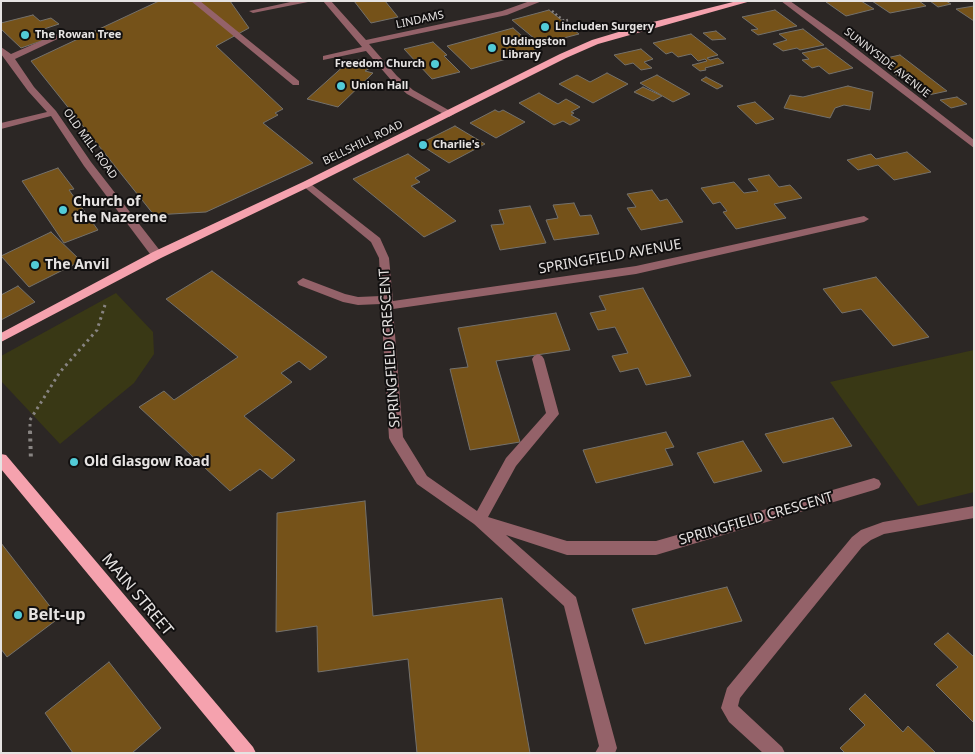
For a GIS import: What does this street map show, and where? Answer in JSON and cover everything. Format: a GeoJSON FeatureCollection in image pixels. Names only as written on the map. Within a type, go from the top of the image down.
{"type":"FeatureCollection","features":[{"type":"Feature","properties":{"kind":"main road","name":"BELLSHILL ROAD"},"geometry":{"type":"LineString","coordinates":[[1,338],[114,276],[307,184],[595,42],[648,26],[747,1]]}},
{"type":"Feature","properties":{"kind":"main road","name":"MAIN STREET"},"geometry":{"type":"LineString","coordinates":[[1,459],[247,753]]}},
{"type":"Feature","properties":{"kind":"street"},"geometry":{"type":"LineString","coordinates":[[195,1],[296,83]]}},
{"type":"Feature","properties":{"kind":"street"},"geometry":{"type":"LineString","coordinates":[[253,11],[309,1]]}},
{"type":"Feature","properties":{"kind":"street"},"geometry":{"type":"LineString","coordinates":[[327,1],[394,78],[410,92],[449,114]]}},
{"type":"Feature","properties":{"kind":"street","name":"LINDAMS"},"geometry":{"type":"LineString","coordinates":[[326,58],[366,46],[504,13],[538,1]]}},
{"type":"Feature","properties":{"kind":"street","name":"SUNNYSIDE AVENUE"},"geometry":{"type":"LineString","coordinates":[[785,1],[841,41],[974,145]]}},
{"type":"Feature","properties":{"kind":"street"},"geometry":{"type":"LineString","coordinates":[[10,58],[62,35]]}},
{"type":"Feature","properties":{"kind":"street","name":"OLD MILL ROAD"},"geometry":{"type":"LineString","coordinates":[[1,49],[10,58],[31,90],[53,114],[87,164],[157,255]]}},
{"type":"Feature","properties":{"kind":"street"},"geometry":{"type":"LineString","coordinates":[[1,126],[53,114]]}},
{"type":"Feature","properties":{"kind":"street","name":"SPRINGFIELD CRESCENT"},"geometry":{"type":"LineString","coordinates":[[307,184],[376,240],[384,258],[396,438],[422,480],[480,520],[567,548],[656,548],[874,484]]}},
{"type":"Feature","properties":{"kind":"street","name":"SPRINGFIELD AVENUE"},"geometry":{"type":"LineString","coordinates":[[303,282],[343,298],[387,303],[636,270],[864,218]]}},
{"type":"Feature","properties":{"kind":"street"},"geometry":{"type":"LineString","coordinates":[[538,359],[553,414],[511,462],[480,520],[571,602],[608,748],[604,753]]}},
{"type":"Feature","properties":{"kind":"street"},"geometry":{"type":"LineString","coordinates":[[776,753],[734,716],[729,708],[733,694],[857,542],[866,535],[883,528],[974,512]]}},
{"type":"Feature","properties":{"kind":"path"},"geometry":{"type":"LineString","coordinates":[[31,496],[30,420],[60,372],[97,330],[114,276]]}},
{"type":"Feature","properties":{"kind":"shaded area"},"geometry":{"type":"Polygon","coordinates":[[[116,293],[153,332],[154,354],[134,383],[60,444],[1,381],[1,356],[116,293]]]}},
{"type":"Feature","properties":{"kind":"shaded area"},"geometry":{"type":"Polygon","coordinates":[[[974,350],[974,492],[918,506],[830,382],[974,350]]]}},
{"type":"Feature","properties":{"kind":"building"},"geometry":{"type":"Polygon","coordinates":[[[159,1],[230,1],[249,28],[216,46],[283,109],[275,113],[278,115],[263,123],[313,163],[206,212],[154,215],[31,61],[159,1]]]}},
{"type":"Feature","properties":{"kind":"building"},"geometry":{"type":"Polygon","coordinates":[[[354,1],[385,1],[398,17],[371,23],[354,1]]]}},
{"type":"Feature","properties":{"kind":"building"},"geometry":{"type":"Polygon","coordinates":[[[861,1],[874,9],[846,16],[826,2],[861,1]]]}},
{"type":"Feature","properties":{"kind":"building"},"geometry":{"type":"Polygon","coordinates":[[[872,1],[919,1],[926,6],[890,13],[872,1]]]}},
{"type":"Feature","properties":{"kind":"building"},"geometry":{"type":"Polygon","coordinates":[[[930,1],[946,1],[951,4],[938,7],[930,1]]]}},
{"type":"Feature","properties":{"kind":"building"},"geometry":{"type":"Polygon","coordinates":[[[974,6],[974,21],[956,9],[974,6]]]}},
{"type":"Feature","properties":{"kind":"building","name":"Lincluden Surgery"},"geometry":{"type":"Polygon","coordinates":[[[549,10],[579,34],[541,44],[512,20],[549,10]]]}},
{"type":"Feature","properties":{"kind":"building"},"geometry":{"type":"Polygon","coordinates":[[[775,10],[797,26],[758,35],[751,30],[758,29],[742,17],[775,10]]]}},
{"type":"Feature","properties":{"kind":"building","name":"The Rowan Tree"},"geometry":{"type":"Polygon","coordinates":[[[33,15],[40,21],[51,18],[59,24],[38,31],[47,39],[21,48],[1,29],[1,23],[33,15]]]}},
{"type":"Feature","properties":{"kind":"building","name":"Uddingston Library"},"geometry":{"type":"Polygon","coordinates":[[[513,28],[538,50],[471,69],[447,46],[513,28]]]}},
{"type":"Feature","properties":{"kind":"building"},"geometry":{"type":"Polygon","coordinates":[[[803,29],[824,45],[783,51],[773,44],[787,40],[779,34],[803,29]]]}},
{"type":"Feature","properties":{"kind":"building"},"geometry":{"type":"Polygon","coordinates":[[[716,31],[726,39],[712,40],[703,33],[716,31]]]}},
{"type":"Feature","properties":{"kind":"building"},"geometry":{"type":"Polygon","coordinates":[[[691,34],[718,55],[707,58],[710,60],[718,58],[724,63],[700,71],[692,65],[707,61],[705,59],[698,61],[691,54],[678,57],[672,52],[666,54],[653,43],[691,34]]]}},
{"type":"Feature","properties":{"kind":"building","name":"Freedom Church"},"geometry":{"type":"Polygon","coordinates":[[[433,42],[447,55],[444,56],[460,72],[432,79],[404,49],[433,42]]]}},
{"type":"Feature","properties":{"kind":"building"},"geometry":{"type":"Polygon","coordinates":[[[826,48],[853,68],[829,74],[819,66],[812,68],[802,60],[809,59],[802,53],[826,48]]]}},
{"type":"Feature","properties":{"kind":"building"},"geometry":{"type":"Polygon","coordinates":[[[641,49],[653,59],[644,62],[652,68],[641,70],[633,63],[625,65],[614,55],[641,49]]]}},
{"type":"Feature","properties":{"kind":"building"},"geometry":{"type":"Polygon","coordinates":[[[900,55],[947,91],[924,96],[877,60],[900,55]]]}},
{"type":"Feature","properties":{"kind":"building","name":"Union Hall"},"geometry":{"type":"Polygon","coordinates":[[[359,60],[370,68],[365,71],[373,73],[338,107],[307,99],[347,63],[359,60]]]}},
{"type":"Feature","properties":{"kind":"building"},"geometry":{"type":"Polygon","coordinates":[[[607,73],[628,84],[593,103],[559,84],[577,75],[590,82],[607,73]]]}},
{"type":"Feature","properties":{"kind":"building"},"geometry":{"type":"Polygon","coordinates":[[[657,75],[690,94],[673,102],[640,83],[657,75]]]}},
{"type":"Feature","properties":{"kind":"building"},"geometry":{"type":"Polygon","coordinates":[[[706,77],[723,86],[717,89],[701,80],[706,77]]]}},
{"type":"Feature","properties":{"kind":"building"},"geometry":{"type":"Polygon","coordinates":[[[848,86],[873,92],[870,110],[844,105],[835,108],[830,118],[784,108],[790,95],[803,97],[848,86]]]}},
{"type":"Feature","properties":{"kind":"building"},"geometry":{"type":"Polygon","coordinates":[[[643,87],[662,96],[653,101],[634,92],[643,87]]]}},
{"type":"Feature","properties":{"kind":"building"},"geometry":{"type":"Polygon","coordinates":[[[539,93],[558,104],[566,99],[580,107],[571,112],[574,113],[571,115],[580,120],[570,125],[563,121],[554,125],[519,103],[539,93]]]}},
{"type":"Feature","properties":{"kind":"building"},"geometry":{"type":"Polygon","coordinates":[[[957,97],[967,104],[951,108],[940,100],[957,97]]]}},
{"type":"Feature","properties":{"kind":"building"},"geometry":{"type":"Polygon","coordinates":[[[755,102],[774,119],[756,124],[737,106],[755,102]]]}},
{"type":"Feature","properties":{"kind":"building"},"geometry":{"type":"Polygon","coordinates":[[[495,110],[499,112],[503,110],[525,122],[496,138],[470,123],[495,110]]]}},
{"type":"Feature","properties":{"kind":"building"},"geometry":{"type":"Polygon","coordinates":[[[455,126],[485,144],[449,163],[419,144],[455,126]]]}},
{"type":"Feature","properties":{"kind":"building"},"geometry":{"type":"Polygon","coordinates":[[[907,152],[931,172],[894,180],[878,165],[858,170],[847,160],[871,154],[876,159],[907,152]]]}},
{"type":"Feature","properties":{"kind":"building"},"geometry":{"type":"Polygon","coordinates":[[[408,154],[430,170],[415,178],[420,182],[411,186],[456,221],[424,237],[353,179],[408,154]]]}},
{"type":"Feature","properties":{"kind":"building","name":"Church of the Nazerene"},"geometry":{"type":"Polygon","coordinates":[[[58,168],[74,189],[69,190],[98,230],[64,243],[22,181],[58,168]]]}},
{"type":"Feature","properties":{"kind":"building"},"geometry":{"type":"Polygon","coordinates":[[[769,175],[779,187],[790,185],[802,198],[774,204],[786,218],[736,229],[723,212],[727,211],[720,202],[713,204],[701,188],[734,182],[744,193],[758,191],[748,179],[769,175]]]}},
{"type":"Feature","properties":{"kind":"building"},"geometry":{"type":"Polygon","coordinates":[[[652,190],[660,201],[667,199],[683,222],[641,230],[627,208],[636,207],[627,194],[652,190]]]}},
{"type":"Feature","properties":{"kind":"building"},"geometry":{"type":"Polygon","coordinates":[[[574,203],[580,216],[591,215],[599,234],[554,240],[546,220],[558,218],[553,205],[574,203]]]}},
{"type":"Feature","properties":{"kind":"building"},"geometry":{"type":"Polygon","coordinates":[[[530,206],[546,243],[500,250],[491,225],[504,224],[499,210],[530,206]]]}},
{"type":"Feature","properties":{"kind":"building"},"geometry":{"type":"Polygon","coordinates":[[[51,232],[81,261],[29,287],[1,256],[51,232]]]}},
{"type":"Feature","properties":{"kind":"building"},"geometry":{"type":"Polygon","coordinates":[[[212,271],[327,357],[310,370],[299,361],[281,373],[292,382],[244,416],[295,460],[272,479],[260,469],[230,491],[139,407],[164,391],[174,400],[238,357],[166,299],[212,271]]]}},
{"type":"Feature","properties":{"kind":"building"},"geometry":{"type":"Polygon","coordinates":[[[876,277],[929,337],[893,346],[861,309],[842,313],[823,289],[876,277]]]}},
{"type":"Feature","properties":{"kind":"building"},"geometry":{"type":"Polygon","coordinates":[[[18,286],[35,302],[1,320],[1,295],[18,286]]]}},
{"type":"Feature","properties":{"kind":"building"},"geometry":{"type":"Polygon","coordinates":[[[643,288],[691,376],[646,385],[638,368],[620,372],[612,356],[628,353],[615,327],[598,330],[590,313],[606,310],[599,296],[643,288]]]}},
{"type":"Feature","properties":{"kind":"building"},"geometry":{"type":"Polygon","coordinates":[[[556,313],[570,350],[496,361],[520,442],[470,450],[450,369],[468,367],[458,328],[556,313]]]}},
{"type":"Feature","properties":{"kind":"building"},"geometry":{"type":"Polygon","coordinates":[[[833,418],[852,446],[783,463],[765,434],[833,418]]]}},
{"type":"Feature","properties":{"kind":"building"},"geometry":{"type":"Polygon","coordinates":[[[666,432],[674,447],[665,449],[673,465],[596,483],[583,450],[666,432]]]}},
{"type":"Feature","properties":{"kind":"building"},"geometry":{"type":"Polygon","coordinates":[[[743,441],[762,471],[714,483],[697,453],[743,441]]]}},
{"type":"Feature","properties":{"kind":"building"},"geometry":{"type":"Polygon","coordinates":[[[365,501],[373,616],[502,598],[530,753],[417,753],[408,659],[318,672],[317,626],[276,632],[277,513],[365,501]]]}},
{"type":"Feature","properties":{"kind":"building"},"geometry":{"type":"Polygon","coordinates":[[[1,543],[59,618],[7,657],[1,649],[1,543]]]}},
{"type":"Feature","properties":{"kind":"building"},"geometry":{"type":"Polygon","coordinates":[[[727,587],[742,621],[645,644],[632,609],[727,587]]]}},
{"type":"Feature","properties":{"kind":"building"},"geometry":{"type":"Polygon","coordinates":[[[948,633],[974,657],[974,723],[936,685],[958,667],[934,644],[948,633]]]}},
{"type":"Feature","properties":{"kind":"building"},"geometry":{"type":"Polygon","coordinates":[[[109,662],[161,728],[132,753],[73,753],[45,713],[109,662]]]}},
{"type":"Feature","properties":{"kind":"building"},"geometry":{"type":"Polygon","coordinates":[[[865,694],[903,732],[908,726],[936,753],[845,753],[840,748],[865,725],[849,709],[865,694]]]}},
{"type":"Feature","properties":{"kind":"place","name":"Lincluden Surgery"},"geometry":{"type":"Point","coordinates":[545,27]}},
{"type":"Feature","properties":{"kind":"place","name":"The Rowan Tree"},"geometry":{"type":"Point","coordinates":[25,35]}},
{"type":"Feature","properties":{"kind":"place","name":"Uddingston Library"},"geometry":{"type":"Point","coordinates":[492,48]}},
{"type":"Feature","properties":{"kind":"place","name":"Freedom Church"},"geometry":{"type":"Point","coordinates":[435,64]}},
{"type":"Feature","properties":{"kind":"place","name":"Union Hall"},"geometry":{"type":"Point","coordinates":[341,86]}},
{"type":"Feature","properties":{"kind":"place","name":"Charlie's"},"geometry":{"type":"Point","coordinates":[423,145]}},
{"type":"Feature","properties":{"kind":"place","name":"Church of the Nazerene"},"geometry":{"type":"Point","coordinates":[63,210]}},
{"type":"Feature","properties":{"kind":"place","name":"The Anvil"},"geometry":{"type":"Point","coordinates":[35,265]}},
{"type":"Feature","properties":{"kind":"place","name":"Old Glasgow Road"},"geometry":{"type":"Point","coordinates":[74,462]}},
{"type":"Feature","properties":{"kind":"place","name":"Belt-up"},"geometry":{"type":"Point","coordinates":[18,615]}}]}
